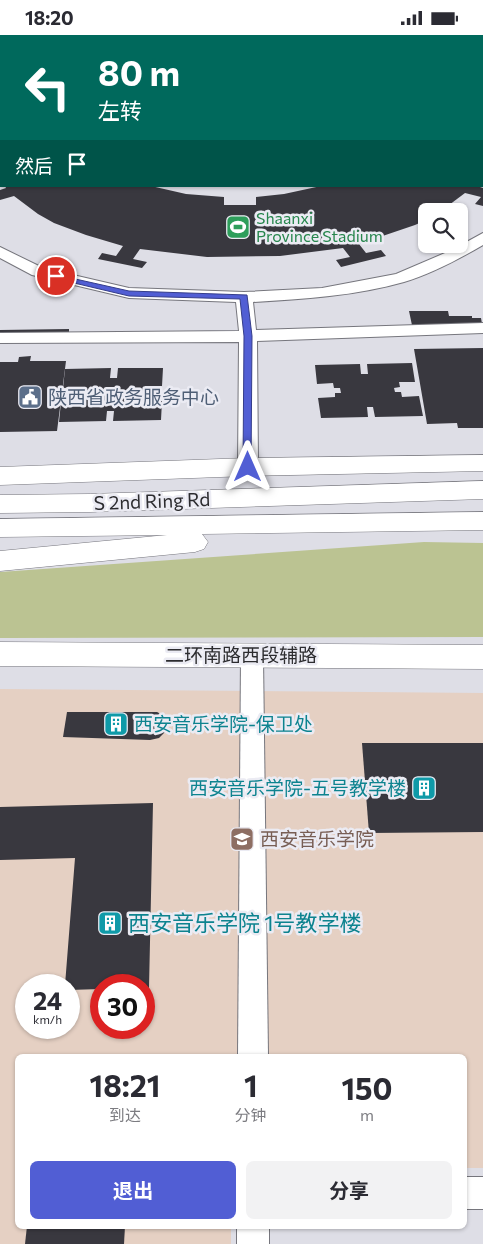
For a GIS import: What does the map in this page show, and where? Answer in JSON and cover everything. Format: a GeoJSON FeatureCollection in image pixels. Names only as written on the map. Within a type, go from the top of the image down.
{"type":"FeatureCollection","features":[{"type":"Feature","properties":{"kind":"main road"},"geometry":{"type":"LineString","coordinates":[[0,476],[248,467],[483,463]]}},
{"type":"Feature","properties":{"kind":"main road"},"geometry":{"type":"LineString","coordinates":[[0,483],[483,489]]}},
{"type":"Feature","properties":{"kind":"main road","name":"S 2nd Ring Rd"},"geometry":{"type":"LineString","coordinates":[[0,504],[90,503],[483,489]]}},
{"type":"Feature","properties":{"kind":"main road","name":"S 2nd Ring Rd"},"geometry":{"type":"LineString","coordinates":[[0,528],[483,521]]}},
{"type":"Feature","properties":{"kind":"main road"},"geometry":{"type":"LineString","coordinates":[[0,561],[393,523]]}},
{"type":"Feature","properties":{"kind":"main road","name":"二环南路西段辅路"},"geometry":{"type":"LineString","coordinates":[[0,654],[483,657]]}},
{"type":"Feature","properties":{"kind":"street"},"geometry":{"type":"LineString","coordinates":[[0,252],[38,272],[129,293],[244,297],[322,293],[400,278],[458,253],[483,238]]}},
{"type":"Feature","properties":{"kind":"street"},"geometry":{"type":"LineString","coordinates":[[244,297],[248,336],[248,467]]}},
{"type":"Feature","properties":{"kind":"street"},"geometry":{"type":"LineString","coordinates":[[0,338],[248,336],[483,329]]}},
{"type":"Feature","properties":{"kind":"street"},"geometry":{"type":"LineString","coordinates":[[252,656],[253,1054]]}},
{"type":"Feature","properties":{"kind":"street"},"geometry":{"type":"LineString","coordinates":[[467,1193],[483,1193]]}},
{"type":"Feature","properties":{"kind":"street"},"geometry":{"type":"LineString","coordinates":[[253,1229],[253,1244]]}},
{"type":"Feature","properties":{"kind":"shaded area","name":"西安音乐学院"},"geometry":{"type":"Polygon","coordinates":[[[0,689],[483,693],[483,1168],[467,1168],[467,1054],[15,1054],[15,1229],[231,1229],[231,1244],[0,1244],[0,689]]]}},
{"type":"Feature","properties":{"kind":"green space"},"geometry":{"type":"Polygon","coordinates":[[[424,542],[483,543],[483,637],[0,638],[0,572],[424,542]]]}},
{"type":"Feature","properties":{"kind":"building","name":"Shaanxi Province Stadium"},"geometry":{"type":"Polygon","coordinates":[[[6,187],[155,187],[186,194],[224,197],[224,205],[256,205],[256,197],[284,194],[316,187],[480,187],[483,188],[483,206],[475,204],[481,197],[465,193],[452,203],[418,203],[418,224],[359,244],[366,253],[381,250],[386,256],[341,267],[336,260],[350,257],[343,248],[280,256],[207,257],[140,249],[133,259],[147,262],[142,268],[98,259],[102,253],[116,256],[123,246],[54,223],[14,196],[0,200],[0,190],[6,187]]]}},
{"type":"Feature","properties":{"kind":"building"},"geometry":{"type":"Polygon","coordinates":[[[409,311],[448,311],[449,316],[481,318],[483,329],[413,330],[409,311]]]}},
{"type":"Feature","properties":{"kind":"building"},"geometry":{"type":"Polygon","coordinates":[[[69,329],[69,333],[0,334],[0,330],[69,329]]]}},
{"type":"Feature","properties":{"kind":"building"},"geometry":{"type":"Polygon","coordinates":[[[483,348],[483,428],[458,428],[457,423],[427,424],[414,349],[483,348]]]}},
{"type":"Feature","properties":{"kind":"building","name":"陕西省政务服务中心"},"geometry":{"type":"Polygon","coordinates":[[[31,356],[30,361],[66,361],[57,431],[0,432],[0,362],[18,362],[19,357],[31,356]]]}},
{"type":"Feature","properties":{"kind":"building"},"geometry":{"type":"Polygon","coordinates":[[[412,363],[415,382],[399,382],[400,387],[394,388],[395,392],[401,392],[402,397],[419,396],[423,416],[375,417],[373,407],[367,407],[368,417],[321,418],[318,398],[335,397],[335,393],[341,393],[340,388],[334,388],[333,383],[317,384],[315,365],[360,364],[361,374],[368,374],[367,364],[412,363]]]}},
{"type":"Feature","properties":{"kind":"building"},"geometry":{"type":"Polygon","coordinates":[[[111,368],[110,378],[117,378],[118,368],[163,368],[162,386],[145,386],[145,391],[139,391],[139,396],[145,396],[145,401],[162,401],[161,420],[113,421],[114,411],[107,411],[106,421],[59,422],[61,402],[78,402],[79,397],[84,397],[85,392],[79,392],[80,387],[63,388],[65,369],[111,368]]]}},
{"type":"Feature","properties":{"kind":"building","name":"西安音乐学院-保卫处"},"geometry":{"type":"Polygon","coordinates":[[[67,712],[157,712],[167,717],[166,731],[159,738],[150,740],[63,737],[67,712]]]}},
{"type":"Feature","properties":{"kind":"building","name":"西安音乐学院-五号教学楼"},"geometry":{"type":"Polygon","coordinates":[[[362,743],[483,743],[483,832],[369,833],[362,743]]]}},
{"type":"Feature","properties":{"kind":"building","name":"西安音乐学院 1号教学楼"},"geometry":{"type":"Polygon","coordinates":[[[153,803],[149,974],[90,974],[90,989],[80,990],[80,974],[66,974],[75,858],[0,860],[0,807],[153,803]]]}},
{"type":"Feature","properties":{"kind":"building"},"geometry":{"type":"Polygon","coordinates":[[[27,1229],[125,1229],[124,1244],[25,1244],[27,1229]]]}},
{"type":"Feature","properties":{"kind":"place","name":"Shaanxi Province Stadium"},"geometry":{"type":"Point","coordinates":[238,227]}},
{"type":"Feature","properties":{"kind":"place","name":"陕西省政务服务中心"},"geometry":{"type":"Point","coordinates":[30,397]}},
{"type":"Feature","properties":{"kind":"place","name":"西安音乐学院-保卫处"},"geometry":{"type":"Point","coordinates":[116,724]}},
{"type":"Feature","properties":{"kind":"place","name":"西安音乐学院-五号教学楼"},"geometry":{"type":"Point","coordinates":[424,788]}},
{"type":"Feature","properties":{"kind":"place","name":"西安音乐学院"},"geometry":{"type":"Point","coordinates":[242,839]}},
{"type":"Feature","properties":{"kind":"place","name":"西安音乐学院 1号教学楼"},"geometry":{"type":"Point","coordinates":[110,923]}},
{"type":"Feature","properties":{"kind":"route"},"geometry":{"type":"LineString","coordinates":[[56,276],[129,293],[244,297],[248,336],[248,467]]}}]}
